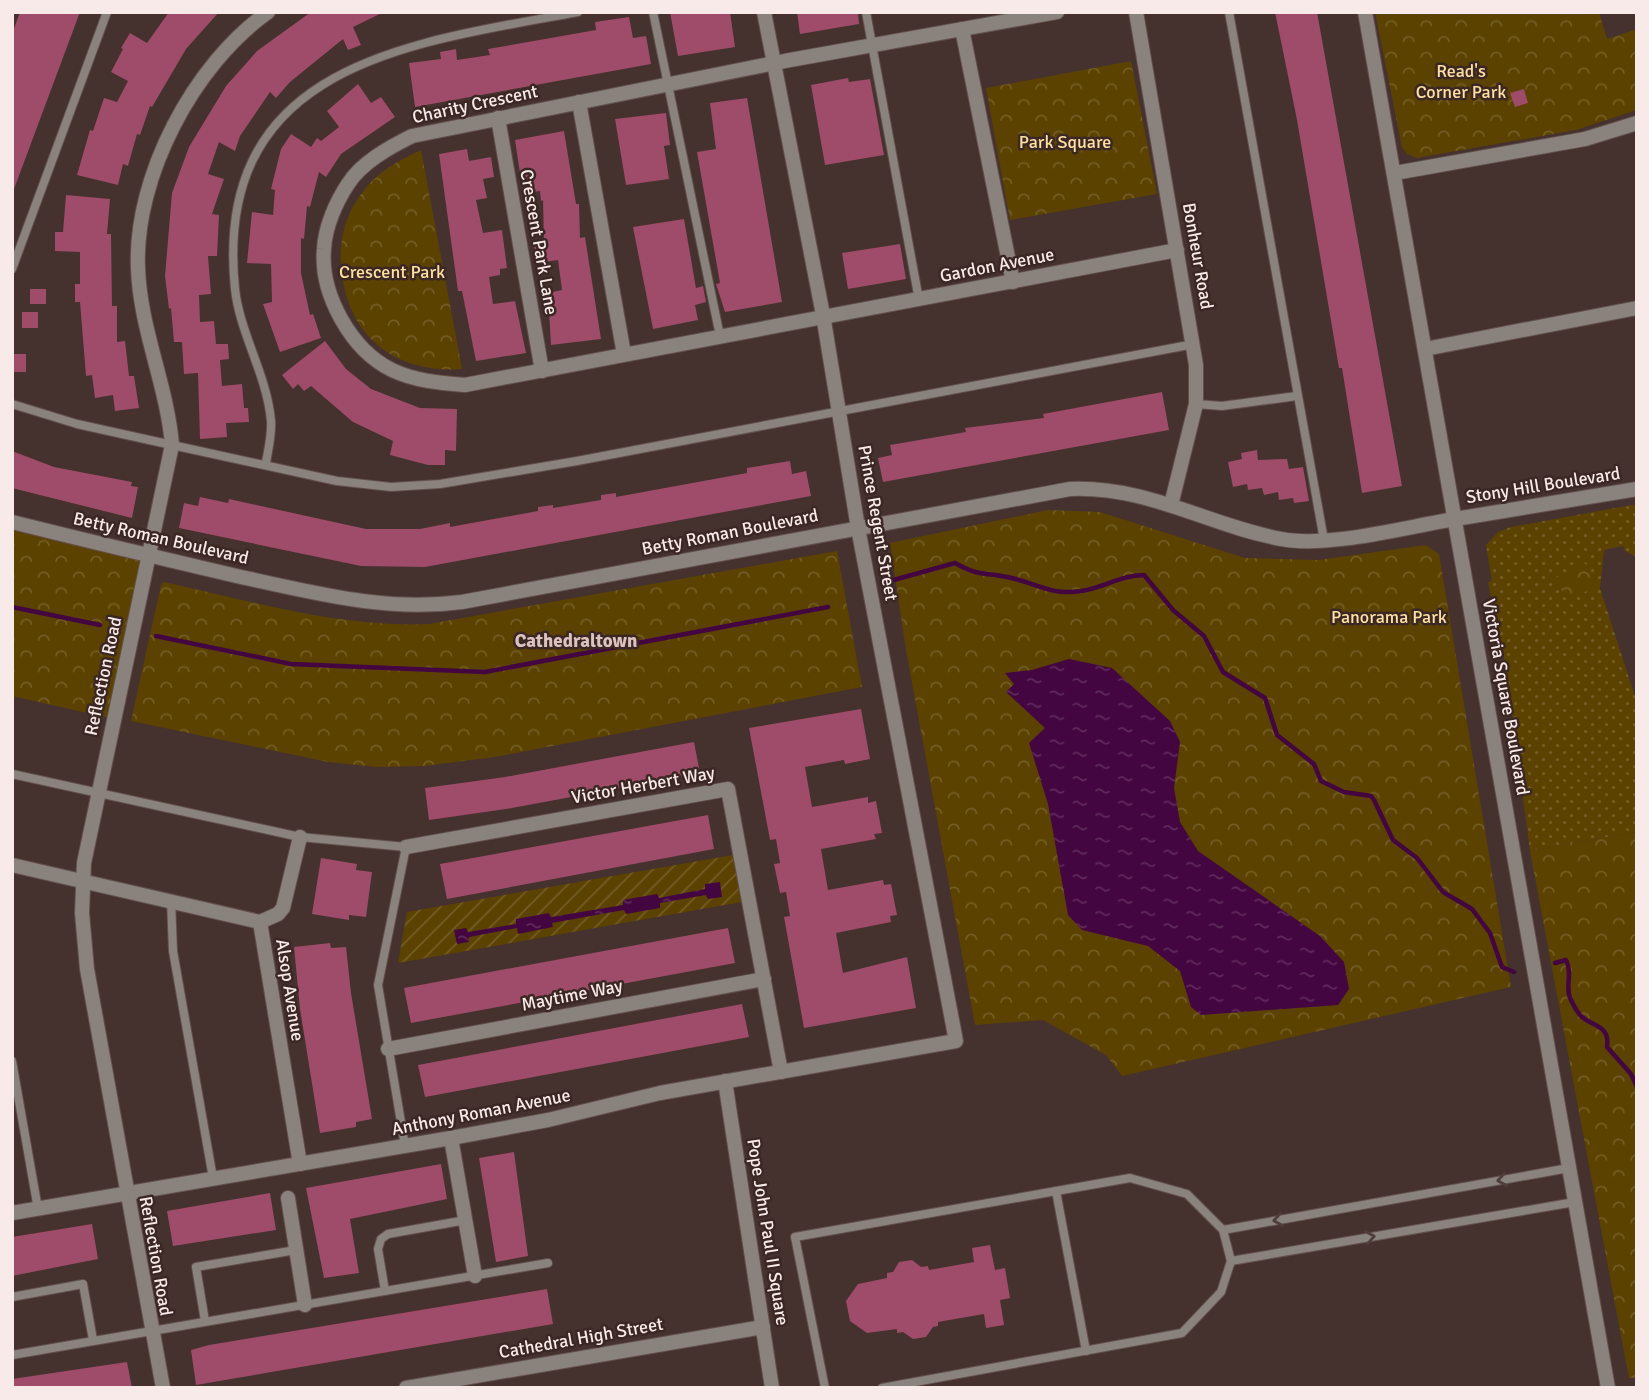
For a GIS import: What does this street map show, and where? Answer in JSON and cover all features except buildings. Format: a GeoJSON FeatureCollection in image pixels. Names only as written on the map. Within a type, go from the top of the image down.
{"type":"FeatureCollection","features":[{"type":"Feature","properties":{"kind":"street","name":"Reflection Road"},"geometry":{"type":"LineString","coordinates":[[163,1388],[125,1194],[85,954],[83,881],[87,841],[172,445],[168,407],[145,328],[137,267],[145,206],[162,144],[199,81],[246,27],[268,12]]}},
{"type":"Feature","properties":{"kind":"street","name":"Prince Regent Street"},"geometry":{"type":"LineString","coordinates":[[764,12],[823,316],[858,528],[956,1041]]}},
{"type":"Feature","properties":{"kind":"street","name":"Charity Crescent"},"geometry":{"type":"LineString","coordinates":[[823,316],[465,385],[432,383],[390,370],[357,341],[338,312],[327,283],[324,249],[332,215],[349,181],[384,150],[412,136],[773,63],[1057,12]]}},
{"type":"Feature","properties":{"kind":"street","name":"Bonheur Road"},"geometry":{"type":"LineString","coordinates":[[1136,12],[1194,344],[1196,404],[1171,505]]}},
{"type":"Feature","properties":{"kind":"street","name":"Victoria Square Boulevard"},"geometry":{"type":"LineString","coordinates":[[1365,12],[1608,1388]]}},
{"type":"Feature","properties":{"kind":"street"},"geometry":{"type":"LineString","coordinates":[[962,29],[1013,282]]}},
{"type":"Feature","properties":{"kind":"street"},"geometry":{"type":"LineString","coordinates":[[579,102],[624,354]]}},
{"type":"Feature","properties":{"kind":"street","name":"Crescent Park Lane"},"geometry":{"type":"LineString","coordinates":[[498,118],[542,371]]}},
{"type":"Feature","properties":{"kind":"street"},"geometry":{"type":"LineString","coordinates":[[1395,173],[1575,141],[1637,123]]}},
{"type":"Feature","properties":{"kind":"street","name":"Gardon Avenue"},"geometry":{"type":"LineString","coordinates":[[823,316],[1177,250]]}},
{"type":"Feature","properties":{"kind":"street"},"geometry":{"type":"LineString","coordinates":[[1425,349],[1637,309]]}},
{"type":"Feature","properties":{"kind":"street","name":"Betty Roman Boulevard"},"geometry":{"type":"LineString","coordinates":[[12,522],[148,556],[354,601],[404,606],[436,605],[1070,489],[1124,491],[1260,534],[1294,540],[1324,540],[1455,519]]}},
{"type":"Feature","properties":{"kind":"street","name":"Stony Hill Boulevard"},"geometry":{"type":"LineString","coordinates":[[1455,519],[1637,489]]}},
{"type":"Feature","properties":{"kind":"street","name":"Victor Herbert Way"},"geometry":{"type":"LineString","coordinates":[[406,847],[728,789],[781,1072]]}},
{"type":"Feature","properties":{"kind":"street","name":"Alsop Avenue"},"geometry":{"type":"LineString","coordinates":[[300,836],[283,908],[278,914],[260,922],[300,1164]]}},
{"type":"Feature","properties":{"kind":"street"},"geometry":{"type":"LineString","coordinates":[[12,866],[260,922]]}},
{"type":"Feature","properties":{"kind":"street","name":"Maytime Way"},"geometry":{"type":"LineString","coordinates":[[388,1049],[764,979]]}},
{"type":"Feature","properties":{"kind":"street","name":"Anthony Roman Avenue"},"geometry":{"type":"LineString","coordinates":[[12,1213],[451,1138],[725,1082],[956,1041]]}},
{"type":"Feature","properties":{"kind":"street","name":"Pope John Paul II Square"},"geometry":{"type":"LineString","coordinates":[[725,1082],[772,1388]]}},
{"type":"Feature","properties":{"kind":"street"},"geometry":{"type":"LineString","coordinates":[[451,1138],[475,1276]]}},
{"type":"Feature","properties":{"kind":"street"},"geometry":{"type":"LineString","coordinates":[[288,1198],[305,1305]]}},
{"type":"Feature","properties":{"kind":"street","name":"Cathedral High Street"},"geometry":{"type":"LineString","coordinates":[[406,1388],[763,1327]]}},
{"type":"Feature","properties":{"kind":"lane"},"geometry":{"type":"LineString","coordinates":[[12,269],[107,12]]}},
{"type":"Feature","properties":{"kind":"lane"},"geometry":{"type":"LineString","coordinates":[[266,463],[271,424],[268,399],[235,292],[232,249],[236,216],[248,173],[268,136],[320,84],[388,52],[485,29],[578,12]]}},
{"type":"Feature","properties":{"kind":"lane"},"geometry":{"type":"LineString","coordinates":[[653,12],[720,336]]}},
{"type":"Feature","properties":{"kind":"lane"},"geometry":{"type":"LineString","coordinates":[[866,12],[919,300]]}},
{"type":"Feature","properties":{"kind":"lane"},"geometry":{"type":"LineString","coordinates":[[1229,12],[1324,540]]}},
{"type":"Feature","properties":{"kind":"lane"},"geometry":{"type":"LineString","coordinates":[[12,404],[77,424],[172,445],[364,484],[391,487],[440,484],[1194,344]]}},
{"type":"Feature","properties":{"kind":"lane"},"geometry":{"type":"LineString","coordinates":[[1196,404],[1245,405],[1297,396]]}},
{"type":"Feature","properties":{"kind":"lane"},"geometry":{"type":"LineString","coordinates":[[12,774],[300,836],[406,847],[378,985],[405,1146]]}},
{"type":"Feature","properties":{"kind":"lane"},"geometry":{"type":"LineString","coordinates":[[171,900],[173,951],[213,1178]]}},
{"type":"Feature","properties":{"kind":"lane"},"geometry":{"type":"LineString","coordinates":[[12,1061],[38,1209]]}},
{"type":"Feature","properties":{"kind":"lane"},"geometry":{"type":"LineString","coordinates":[[1223,1230],[1569,1168]]}},
{"type":"Feature","properties":{"kind":"lane"},"geometry":{"type":"LineString","coordinates":[[825,1388],[795,1237],[1130,1178],[1187,1194],[1223,1230],[1231,1261],[1221,1292],[1182,1333],[882,1388]]}},
{"type":"Feature","properties":{"kind":"lane"},"geometry":{"type":"LineString","coordinates":[[1056,1191],[1086,1351]]}},
{"type":"Feature","properties":{"kind":"lane"},"geometry":{"type":"LineString","coordinates":[[1231,1261],[1575,1202]]}},
{"type":"Feature","properties":{"kind":"lane"},"geometry":{"type":"LineString","coordinates":[[385,1291],[380,1239],[388,1234],[466,1220]]}},
{"type":"Feature","properties":{"kind":"lane"},"geometry":{"type":"LineString","coordinates":[[205,1321],[196,1267],[296,1250]]}},
{"type":"Feature","properties":{"kind":"lane"},"geometry":{"type":"LineString","coordinates":[[12,1355],[548,1263]]}},
{"type":"Feature","properties":{"kind":"lane"},"geometry":{"type":"LineString","coordinates":[[12,1297],[83,1284],[93,1340]]}},
{"type":"Feature","properties":{"kind":"green space","name":"Read's Corner Park"},"geometry":{"type":"Polygon","coordinates":[[[1375,12],[1599,12],[1607,39],[1637,29],[1637,110],[1576,130],[1417,158],[1407,154],[1402,147],[1375,12]]]}},
{"type":"Feature","properties":{"kind":"green space","name":"Park Square"},"geometry":{"type":"Polygon","coordinates":[[[1131,61],[1157,194],[1010,220],[986,88],[1131,61]]]}},
{"type":"Feature","properties":{"kind":"green space","name":"Crescent Park"},"geometry":{"type":"Polygon","coordinates":[[[421,150],[462,369],[437,369],[415,365],[377,345],[352,311],[345,289],[341,244],[353,206],[377,176],[421,150]]]}},
{"type":"Feature","properties":{"kind":"green space"},"geometry":{"type":"Polygon","coordinates":[[[1637,504],[1637,557],[1625,551],[1623,546],[1604,550],[1600,588],[1637,703],[1637,832],[1530,851],[1506,668],[1488,582],[1492,581],[1486,545],[1498,532],[1511,527],[1637,504]]]}},
{"type":"Feature","properties":{"kind":"green space","name":"Panorama Park"},"geometry":{"type":"Polygon","coordinates":[[[1048,510],[1100,512],[1245,558],[1318,560],[1426,545],[1439,554],[1511,987],[1122,1076],[1106,1055],[1043,1020],[975,1025],[906,650],[890,543],[1048,510]]]}},
{"type":"Feature","properties":{"kind":"green space"},"geometry":{"type":"Polygon","coordinates":[[[12,522],[150,557],[114,719],[12,696],[12,522]]]}},
{"type":"Feature","properties":{"kind":"green space"},"geometry":{"type":"Polygon","coordinates":[[[837,551],[862,687],[495,757],[424,766],[376,767],[328,762],[131,721],[161,585],[164,582],[295,612],[362,622],[429,624],[837,551]]]}},
{"type":"Feature","properties":{"kind":"green space"},"geometry":{"type":"Polygon","coordinates":[[[1585,563],[1597,586],[1567,601],[1555,578],[1585,563]]]}},
{"type":"Feature","properties":{"kind":"green space"},"geometry":{"type":"Polygon","coordinates":[[[1637,832],[1637,1378],[1629,1378],[1530,851],[1637,832]]]}},
{"type":"Feature","properties":{"kind":"green space"},"geometry":{"type":"Polygon","coordinates":[[[733,855],[742,902],[398,963],[407,912],[733,855]]]}},
{"type":"Feature","properties":{"kind":"water"},"geometry":{"type":"Polygon","coordinates":[[[1069,659],[1112,668],[1170,721],[1180,742],[1174,788],[1180,822],[1198,851],[1320,936],[1344,962],[1349,989],[1338,1005],[1201,1015],[1191,1007],[1180,971],[1148,946],[1082,930],[1068,915],[1048,804],[1029,743],[1045,728],[1006,692],[1014,684],[1005,673],[1032,670],[1069,659]]]}},
{"type":"Feature","properties":{"kind":"water"},"geometry":{"type":"Polygon","coordinates":[[[720,882],[722,897],[708,899],[706,895],[660,903],[660,908],[626,914],[624,910],[552,923],[553,927],[518,934],[517,928],[469,937],[469,942],[457,944],[454,930],[466,928],[468,932],[516,924],[516,919],[549,913],[551,917],[623,905],[623,900],[657,894],[659,898],[705,889],[705,884],[720,882]]]}},
{"type":"Feature","properties":{"kind":"waterway"},"geometry":{"type":"LineString","coordinates":[[890,581],[955,563],[975,572],[1017,579],[1060,592],[1089,589],[1144,575],[1173,610],[1204,636],[1223,672],[1265,698],[1277,735],[1314,764],[1321,781],[1344,792],[1371,796],[1393,840],[1417,858],[1443,892],[1472,909],[1490,933],[1502,967],[1514,972]]}},
{"type":"Feature","properties":{"kind":"waterway"},"geometry":{"type":"LineString","coordinates":[[12,607],[100,625]]}},
{"type":"Feature","properties":{"kind":"waterway"},"geometry":{"type":"LineString","coordinates":[[156,636],[291,664],[485,672],[828,607]]}},
{"type":"Feature","properties":{"kind":"waterway"},"geometry":{"type":"LineString","coordinates":[[1555,963],[1566,960],[1569,993],[1575,1008],[1582,1017],[1604,1031],[1607,1047],[1631,1074],[1637,1087]]}},
{"type":"Feature","properties":{"kind":"district","name":"Cathedraltown"},"geometry":{"type":"Point","coordinates":[576,640]}}]}
